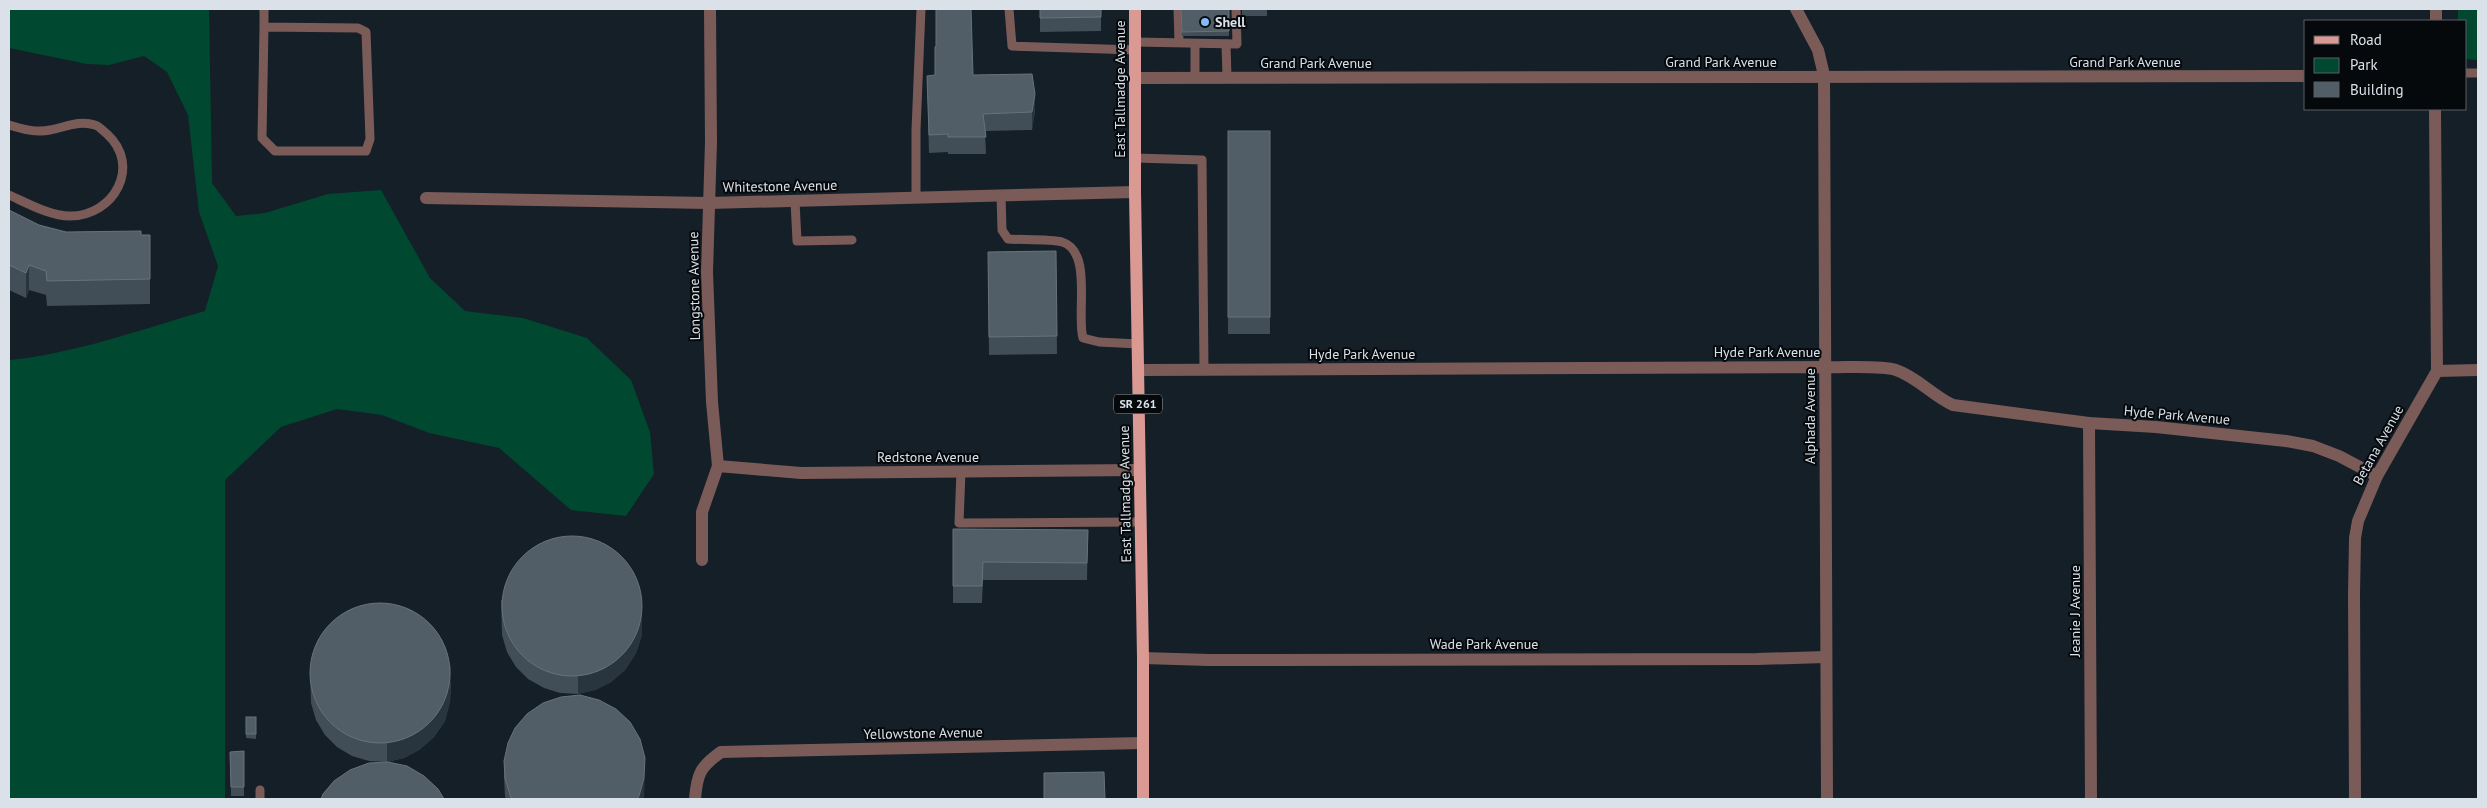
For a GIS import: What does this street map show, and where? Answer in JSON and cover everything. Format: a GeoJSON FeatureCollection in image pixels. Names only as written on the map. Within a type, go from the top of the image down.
{"type":"FeatureCollection","features":[{"type":"Feature","properties":{"kind":"main road","name":"East Tallmadge Avenue"},"geometry":{"type":"LineString","coordinates":[[1135,9],[1135,192],[1143,658],[1143,799]]}},
{"type":"Feature","properties":{"kind":"street","name":"Longstone Avenue"},"geometry":{"type":"LineString","coordinates":[[702,560],[702,512],[718,466],[712,402],[707,272],[710,9]]}},
{"type":"Feature","properties":{"kind":"street","name":"Alphada Avenue"},"geometry":{"type":"LineString","coordinates":[[1796,9],[1818,50],[1824,75],[1827,799]]}},
{"type":"Feature","properties":{"kind":"street","name":"Grand Park Avenue"},"geometry":{"type":"LineString","coordinates":[[1135,78],[1758,77],[1824,75],[2304,76]]}},
{"type":"Feature","properties":{"kind":"street"},"geometry":{"type":"LineString","coordinates":[[2435,110],[2437,371],[2478,370]]}},
{"type":"Feature","properties":{"kind":"street","name":"Whitestone Avenue"},"geometry":{"type":"LineString","coordinates":[[426,198],[709,203],[1135,192]]}},
{"type":"Feature","properties":{"kind":"street","name":"Hyde Park Avenue"},"geometry":{"type":"LineString","coordinates":[[1138,370],[1825,367],[1895,370],[1910,376],[1939,398],[1953,405],[2089,423],[2156,427],[2313,446],[2339,456],[2377,476]]}},
{"type":"Feature","properties":{"kind":"street","name":"Betana Avenue"},"geometry":{"type":"LineString","coordinates":[[2355,799],[2355,538],[2364,503],[2377,476],[2437,371]]}},
{"type":"Feature","properties":{"kind":"street","name":"Jeanie J Avenue"},"geometry":{"type":"LineString","coordinates":[[2089,423],[2091,799]]}},
{"type":"Feature","properties":{"kind":"street","name":"Redstone Avenue"},"geometry":{"type":"LineString","coordinates":[[718,466],[801,473],[1139,470]]}},
{"type":"Feature","properties":{"kind":"street","name":"Wade Park Avenue"},"geometry":{"type":"LineString","coordinates":[[1143,658],[1209,660],[1757,660],[1825,657]]}},
{"type":"Feature","properties":{"kind":"street","name":"Yellowstone Avenue"},"geometry":{"type":"LineString","coordinates":[[695,799],[697,777],[707,762],[721,752],[1143,743]]}},
{"type":"Feature","properties":{"kind":"lane"},"geometry":{"type":"LineString","coordinates":[[264,9],[262,138],[275,151],[366,151],[370,139],[366,32],[358,28],[264,27]]}},
{"type":"Feature","properties":{"kind":"lane"},"geometry":{"type":"LineString","coordinates":[[916,198],[916,130],[921,9]]}},
{"type":"Feature","properties":{"kind":"lane"},"geometry":{"type":"LineString","coordinates":[[1010,9],[1012,46],[1136,46],[1179,42],[1194,45],[1205,40],[1237,44],[1236,9]]}},
{"type":"Feature","properties":{"kind":"lane"},"geometry":{"type":"LineString","coordinates":[[1178,9],[1179,42]]}},
{"type":"Feature","properties":{"kind":"lane"},"geometry":{"type":"LineString","coordinates":[[1226,44],[1227,78]]}},
{"type":"Feature","properties":{"kind":"lane"},"geometry":{"type":"LineString","coordinates":[[1194,45],[1195,78]]}},
{"type":"Feature","properties":{"kind":"lane"},"geometry":{"type":"LineString","coordinates":[[9,125],[28,130],[49,130],[74,123],[96,125],[114,141],[123,160],[119,188],[107,204],[89,213],[69,216],[42,210],[9,195]]}},
{"type":"Feature","properties":{"kind":"lane"},"geometry":{"type":"LineString","coordinates":[[1135,158],[1202,160],[1204,369]]}},
{"type":"Feature","properties":{"kind":"lane"},"geometry":{"type":"LineString","coordinates":[[1001,196],[1002,230],[1008,239],[1062,242],[1073,250],[1080,265],[1083,338],[1099,342],[1138,344]]}},
{"type":"Feature","properties":{"kind":"lane"},"geometry":{"type":"LineString","coordinates":[[795,201],[797,241],[852,240]]}},
{"type":"Feature","properties":{"kind":"lane"},"geometry":{"type":"LineString","coordinates":[[961,471],[959,523],[1140,522]]}},
{"type":"Feature","properties":{"kind":"green space"},"geometry":{"type":"Polygon","coordinates":[[[9,9],[209,9],[212,183],[236,216],[265,213],[328,194],[381,190],[430,278],[465,311],[523,318],[587,338],[631,380],[650,432],[654,474],[626,516],[571,510],[499,448],[429,433],[382,415],[337,409],[281,427],[225,480],[225,799],[9,799],[9,360],[83,347],[205,311],[218,266],[199,212],[188,115],[167,72],[144,56],[109,65],[87,64],[9,48],[9,9]]]}},
{"type":"Feature","properties":{"kind":"green space"},"geometry":{"type":"Polygon","coordinates":[[[2458,9],[2478,9],[2478,60],[2467,59],[2467,20],[2458,20],[2458,9]]]}},
{"type":"Feature","properties":{"kind":"building"},"geometry":{"type":"Polygon","coordinates":[[[936,9],[971,9],[973,75],[1032,74],[1035,94],[1032,112],[983,114],[986,137],[948,137],[948,134],[929,135],[927,76],[935,75],[936,9]]]}},
{"type":"Feature","properties":{"kind":"building"},"geometry":{"type":"Polygon","coordinates":[[[1040,9],[1101,9],[1101,17],[1040,18],[1040,9]]]}},
{"type":"Feature","properties":{"kind":"building","name":"Shell"},"geometry":{"type":"Polygon","coordinates":[[[1181,9],[1229,9],[1229,31],[1182,32],[1181,9]]]}},
{"type":"Feature","properties":{"kind":"building"},"geometry":{"type":"Polygon","coordinates":[[[1228,131],[1270,131],[1270,317],[1228,317],[1228,131]]]}},
{"type":"Feature","properties":{"kind":"building"},"geometry":{"type":"Polygon","coordinates":[[[9,210],[39,225],[66,232],[141,231],[141,235],[150,235],[150,279],[47,281],[46,271],[29,265],[26,273],[9,265],[9,210]]]}},
{"type":"Feature","properties":{"kind":"building"},"geometry":{"type":"Polygon","coordinates":[[[1056,251],[1057,336],[989,337],[988,252],[1056,251]]]}},
{"type":"Feature","properties":{"kind":"building"},"geometry":{"type":"Polygon","coordinates":[[[953,529],[1088,530],[1087,563],[983,562],[982,586],[953,586],[953,529]]]}},
{"type":"Feature","properties":{"kind":"building"},"geometry":{"type":"Polygon","coordinates":[[[572,536],[586,537],[599,541],[611,547],[622,556],[631,567],[637,579],[641,592],[641,620],[637,633],[631,645],[622,656],[611,665],[599,671],[586,675],[572,676],[558,675],[545,671],[533,665],[522,656],[513,645],[507,633],[503,620],[502,606],[503,592],[507,579],[513,567],[522,556],[533,547],[545,541],[558,537],[572,536]]]}},
{"type":"Feature","properties":{"kind":"building"},"geometry":{"type":"Polygon","coordinates":[[[380,603],[394,604],[407,608],[419,614],[430,623],[439,634],[445,646],[449,659],[449,687],[445,700],[439,712],[430,723],[419,732],[407,738],[394,742],[380,743],[366,742],[353,738],[341,732],[330,723],[321,712],[315,700],[311,687],[310,673],[311,659],[315,646],[321,634],[330,623],[341,614],[353,608],[366,604],[380,603]]]}},
{"type":"Feature","properties":{"kind":"building"},"geometry":{"type":"Polygon","coordinates":[[[580,695],[599,700],[616,709],[630,722],[640,739],[645,758],[644,778],[639,796],[637,799],[512,799],[505,778],[504,761],[508,743],[515,728],[527,714],[543,703],[561,697],[580,695]]]}},
{"type":"Feature","properties":{"kind":"building"},"geometry":{"type":"Polygon","coordinates":[[[246,717],[256,717],[256,734],[246,734],[246,717]]]}},
{"type":"Feature","properties":{"kind":"building"},"geometry":{"type":"Polygon","coordinates":[[[244,751],[244,787],[231,787],[230,752],[244,751]]]}},
{"type":"Feature","properties":{"kind":"building"},"geometry":{"type":"Polygon","coordinates":[[[388,762],[407,766],[424,776],[438,789],[444,799],[321,799],[334,781],[350,770],[369,763],[388,762]]]}},
{"type":"Feature","properties":{"kind":"building"},"geometry":{"type":"Polygon","coordinates":[[[1104,772],[1105,799],[1044,799],[1044,773],[1104,772]]]}},
{"type":"Feature","properties":{"kind":"place","name":"Shell"},"geometry":{"type":"Point","coordinates":[1205,22]}}]}
